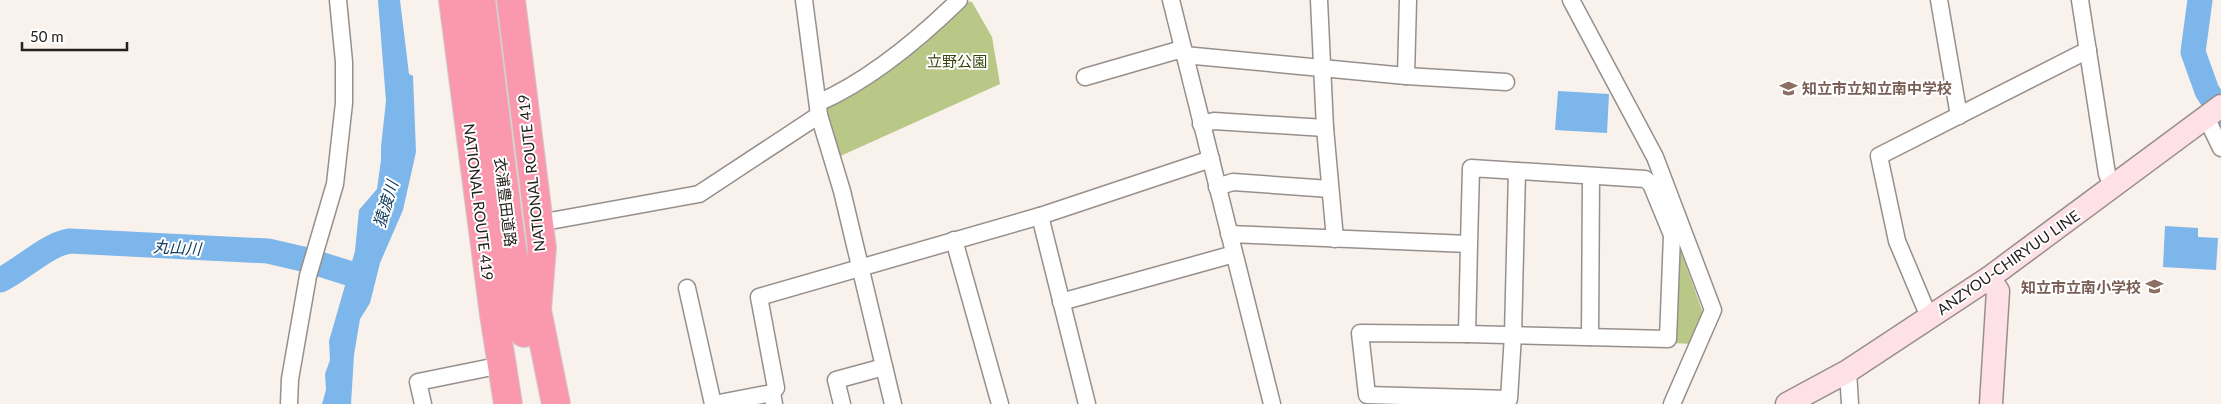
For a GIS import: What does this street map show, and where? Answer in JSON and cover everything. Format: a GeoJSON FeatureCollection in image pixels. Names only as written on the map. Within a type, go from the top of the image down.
{"type":"FeatureCollection","features":[{"type":"Feature","properties":{"kind":"highway","name":"NATIONAL ROUTE 419"},"geometry":{"type":"LineString","coordinates":[[452,0],[494,315],[508,404]]}},
{"type":"Feature","properties":{"kind":"highway","name":"衣浦豊田道路"},"geometry":{"type":"LineString","coordinates":[[471,0],[509,313],[525,404]]}},
{"type":"Feature","properties":{"kind":"highway","name":"衣浦豊田道路"},"geometry":{"type":"LineString","coordinates":[[481,0],[521,316],[537,404]]}},
{"type":"Feature","properties":{"kind":"highway","name":"衣浦豊田道路"},"geometry":{"type":"LineString","coordinates":[[499,0],[532,216]]}},
{"type":"Feature","properties":{"kind":"highway","name":"NATIONAL ROUTE 419"},"geometry":{"type":"LineString","coordinates":[[511,0],[532,216],[542,248],[537,310],[556,404]]}},
{"type":"Feature","properties":{"kind":"main road","name":"ANZYOU-CHIRYUU LINE"},"geometry":{"type":"LineString","coordinates":[[1787,404],[1848,371],[1989,278],[2213,111]]}},
{"type":"Feature","properties":{"kind":"main road"},"geometry":{"type":"LineString","coordinates":[[1989,278],[1998,291],[1991,404]]}},
{"type":"Feature","properties":{"kind":"street"},"geometry":{"type":"LineString","coordinates":[[289,404],[290,379],[308,276],[335,184],[344,103],[344,62],[338,0]]}},
{"type":"Feature","properties":{"kind":"street"},"geometry":{"type":"LineString","coordinates":[[804,0],[818,109],[842,192],[893,404]]}},
{"type":"Feature","properties":{"kind":"street"},"geometry":{"type":"LineString","coordinates":[[532,216],[699,194],[834,96],[886,62],[938,21],[959,0]]}},
{"type":"Feature","properties":{"kind":"street"},"geometry":{"type":"LineString","coordinates":[[1171,0],[1269,403]]}},
{"type":"Feature","properties":{"kind":"street"},"geometry":{"type":"LineString","coordinates":[[1319,0],[1330,189],[1335,239]]}},
{"type":"Feature","properties":{"kind":"street"},"geometry":{"type":"LineString","coordinates":[[1406,76],[1408,0]]}},
{"type":"Feature","properties":{"kind":"street"},"geometry":{"type":"LineString","coordinates":[[1571,0],[1655,157],[1713,310],[1672,404]]}},
{"type":"Feature","properties":{"kind":"street"},"geometry":{"type":"LineString","coordinates":[[1939,0],[1958,116]]}},
{"type":"Feature","properties":{"kind":"street"},"geometry":{"type":"LineString","coordinates":[[2080,0],[2107,174],[2113,187]]}},
{"type":"Feature","properties":{"kind":"street"},"geometry":{"type":"LineString","coordinates":[[1929,317],[1897,241],[1879,156],[2088,50]]}},
{"type":"Feature","properties":{"kind":"street"},"geometry":{"type":"LineString","coordinates":[[1085,76],[1183,52],[1406,76],[1506,82]]}},
{"type":"Feature","properties":{"kind":"street"},"geometry":{"type":"LineString","coordinates":[[2213,111],[2221,148]]}},
{"type":"Feature","properties":{"kind":"street"},"geometry":{"type":"LineString","coordinates":[[1201,124],[1214,121],[1326,128]]}},
{"type":"Feature","properties":{"kind":"street"},"geometry":{"type":"LineString","coordinates":[[687,288],[713,404],[773,398],[776,388],[760,297],[1040,216],[1211,159]]}},
{"type":"Feature","properties":{"kind":"street"},"geometry":{"type":"LineString","coordinates":[[1467,334],[1471,168],[1645,179],[1651,184],[1672,235],[1668,339],[1513,335],[1467,334],[1360,333],[1367,395],[1509,399],[1513,335],[1518,171]]}},
{"type":"Feature","properties":{"kind":"street"},"geometry":{"type":"LineString","coordinates":[[1590,337],[1591,176]]}},
{"type":"Feature","properties":{"kind":"street"},"geometry":{"type":"LineString","coordinates":[[1217,187],[1232,182],[1330,189]]}},
{"type":"Feature","properties":{"kind":"street"},"geometry":{"type":"LineString","coordinates":[[1040,216],[1087,404]]}},
{"type":"Feature","properties":{"kind":"street"},"geometry":{"type":"LineString","coordinates":[[1229,234],[1469,244]]}},
{"type":"Feature","properties":{"kind":"street"},"geometry":{"type":"LineString","coordinates":[[954,240],[1000,404]]}},
{"type":"Feature","properties":{"kind":"street"},"geometry":{"type":"LineString","coordinates":[[1061,302],[1234,254]]}},
{"type":"Feature","properties":{"kind":"street"},"geometry":{"type":"LineString","coordinates":[[423,404],[418,382],[492,366]]}},
{"type":"Feature","properties":{"kind":"street"},"geometry":{"type":"LineString","coordinates":[[842,404],[836,380],[884,367]]}},
{"type":"Feature","properties":{"kind":"street"},"geometry":{"type":"LineString","coordinates":[[1848,371],[1850,404]]}},
{"type":"Feature","properties":{"kind":"green space","name":"立野公園"},"geometry":{"type":"Polygon","coordinates":[[[964,1],[972,2],[992,37],[1000,84],[836,158],[822,105],[964,1]]]}},
{"type":"Feature","properties":{"kind":"green space"},"geometry":{"type":"Polygon","coordinates":[[[1676,238],[1703,313],[1692,344],[1673,343],[1676,238]]]}},
{"type":"Feature","properties":{"kind":"water","name":"猿渡川"},"geometry":{"type":"Polygon","coordinates":[[[378,0],[400,0],[409,74],[413,76],[416,152],[403,210],[380,263],[370,303],[360,319],[354,355],[351,404],[322,404],[326,390],[325,374],[330,360],[329,341],[355,251],[359,210],[377,189],[386,101],[378,0]]]}},
{"type":"Feature","properties":{"kind":"water"},"geometry":{"type":"Polygon","coordinates":[[[1558,91],[1609,94],[1607,133],[1555,130],[1558,91]]]}},
{"type":"Feature","properties":{"kind":"water"},"geometry":{"type":"Polygon","coordinates":[[[2165,226],[2198,228],[2198,237],[2218,238],[2216,270],[2163,267],[2165,226]]]}},
{"type":"Feature","properties":{"kind":"waterway"},"geometry":{"type":"LineString","coordinates":[[2200,0],[2193,52],[2207,91],[2221,113]]}},
{"type":"Feature","properties":{"kind":"waterway","name":"丸山川"},"geometry":{"type":"LineString","coordinates":[[0,280],[52,247],[70,241],[268,251],[307,260],[361,277]]}},
{"type":"Feature","properties":{"kind":"place","name":"知立市立知立南中学校"},"geometry":{"type":"Point","coordinates":[1788,88]}},
{"type":"Feature","properties":{"kind":"place","name":"知立市立南小学校"},"geometry":{"type":"Point","coordinates":[2155,287]}}]}
